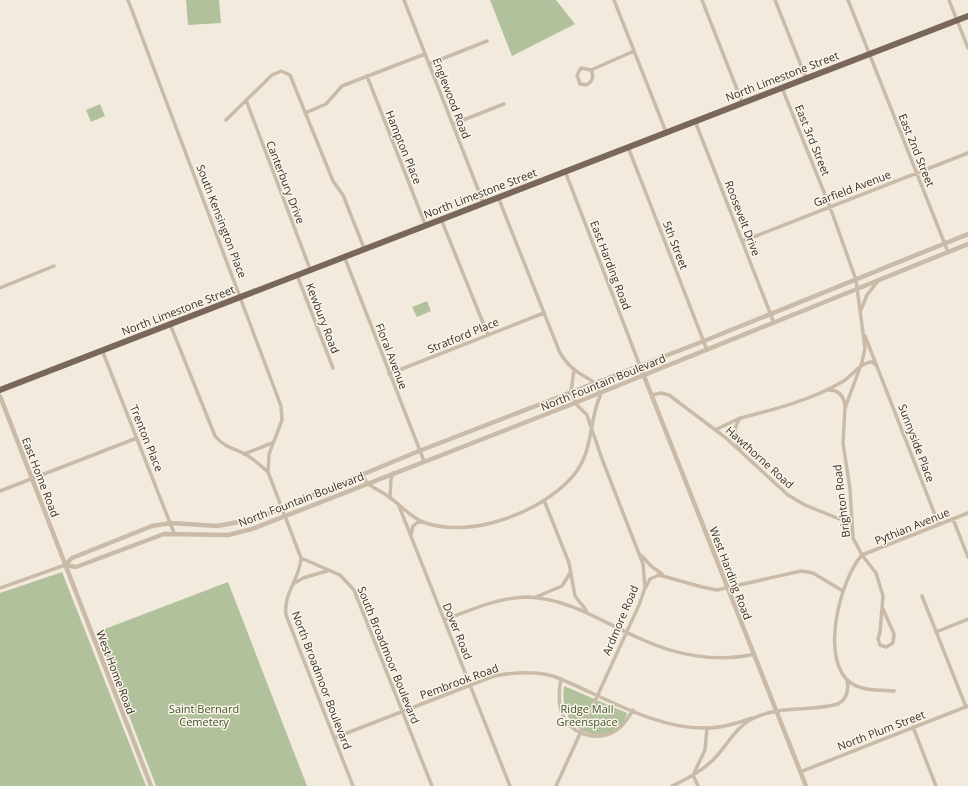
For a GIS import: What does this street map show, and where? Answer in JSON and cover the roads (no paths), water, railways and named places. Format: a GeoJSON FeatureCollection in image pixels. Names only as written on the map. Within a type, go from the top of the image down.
{"type":"FeatureCollection","features":[{"type":"Feature","properties":{"kind":"main road","name":"North Limestone Street"},"geometry":{"type":"LineString","coordinates":[[0,390],[425,224],[968,16]]}},
{"type":"Feature","properties":{"kind":"street","name":"South Kensington Place"},"geometry":{"type":"LineString","coordinates":[[128,0],[281,406],[282,420],[269,454],[268,472]]}},
{"type":"Feature","properties":{"kind":"street","name":"Englewood Road"},"geometry":{"type":"LineString","coordinates":[[404,0],[483,202]]}},
{"type":"Feature","properties":{"kind":"street"},"geometry":{"type":"LineString","coordinates":[[614,0],[666,132]]}},
{"type":"Feature","properties":{"kind":"street"},"geometry":{"type":"LineString","coordinates":[[702,0],[742,102]]}},
{"type":"Feature","properties":{"kind":"street"},"geometry":{"type":"LineString","coordinates":[[775,0],[806,78]]}},
{"type":"Feature","properties":{"kind":"street","name":"East 2nd Street"},"geometry":{"type":"LineString","coordinates":[[849,0],[948,252]]}},
{"type":"Feature","properties":{"kind":"street"},"geometry":{"type":"LineString","coordinates":[[949,0],[968,48]]}},
{"type":"Feature","properties":{"kind":"street"},"geometry":{"type":"LineString","coordinates":[[429,64],[487,41]]}},
{"type":"Feature","properties":{"kind":"street"},"geometry":{"type":"LineString","coordinates":[[591,70],[593,76],[591,82],[586,85],[580,84],[576,75],[579,70],[584,68],[591,70],[634,51]]}},
{"type":"Feature","properties":{"kind":"street"},"geometry":{"type":"LineString","coordinates":[[305,113],[326,104],[342,86],[425,54]]}},
{"type":"Feature","properties":{"kind":"street"},"geometry":{"type":"LineString","coordinates":[[226,120],[272,75],[277,72],[286,72],[290,75],[333,181],[344,195],[364,248]]}},
{"type":"Feature","properties":{"kind":"street","name":"Hampton Place"},"geometry":{"type":"LineString","coordinates":[[367,76],[425,224]]}},
{"type":"Feature","properties":{"kind":"street","name":"East 3rd Street"},"geometry":{"type":"LineString","coordinates":[[782,88],[830,207],[856,280],[856,290]]}},
{"type":"Feature","properties":{"kind":"street","name":"Canterbury Drive"},"geometry":{"type":"LineString","coordinates":[[246,100],[310,269]]}},
{"type":"Feature","properties":{"kind":"street"},"geometry":{"type":"LineString","coordinates":[[453,124],[504,104]]}},
{"type":"Feature","properties":{"kind":"street","name":"Roosevelt Drive"},"geometry":{"type":"LineString","coordinates":[[695,121],[774,323]]}},
{"type":"Feature","properties":{"kind":"street","name":"5th Street"},"geometry":{"type":"LineString","coordinates":[[628,147],[707,350]]}},
{"type":"Feature","properties":{"kind":"street","name":"Garfield Avenue"},"geometry":{"type":"LineString","coordinates":[[743,241],[968,153]]}},
{"type":"Feature","properties":{"kind":"street","name":"East Harding Road"},"geometry":{"type":"LineString","coordinates":[[565,171],[640,366]]}},
{"type":"Feature","properties":{"kind":"street"},"geometry":{"type":"LineString","coordinates":[[411,536],[413,526],[418,522],[455,528],[480,525],[520,513],[544,500],[566,483],[582,464],[589,446],[596,406],[600,396],[595,382],[574,370],[560,353],[498,196]]}},
{"type":"Feature","properties":{"kind":"street"},"geometry":{"type":"LineString","coordinates":[[441,218],[488,335]]}},
{"type":"Feature","properties":{"kind":"street","name":"North Fountain Boulevard"},"geometry":{"type":"LineString","coordinates":[[65,565],[72,558],[121,537],[152,526],[171,523],[223,525],[255,519],[419,451],[704,341],[968,234]]}},
{"type":"Feature","properties":{"kind":"street","name":"North Fountain Boulevard"},"geometry":{"type":"LineString","coordinates":[[65,565],[76,567],[155,537],[174,533],[228,535],[252,529],[575,403],[968,244]]}},
{"type":"Feature","properties":{"kind":"street","name":"Floral Avenue"},"geometry":{"type":"LineString","coordinates":[[344,256],[424,462]]}},
{"type":"Feature","properties":{"kind":"street"},"geometry":{"type":"LineString","coordinates":[[0,288],[54,266]]}},
{"type":"Feature","properties":{"kind":"street","name":"Kewbury Road"},"geometry":{"type":"LineString","coordinates":[[297,274],[333,368]]}},
{"type":"Feature","properties":{"kind":"street"},"geometry":{"type":"LineString","coordinates":[[861,313],[867,295],[879,280]]}},
{"type":"Feature","properties":{"kind":"street","name":"Brighton Road"},"geometry":{"type":"LineString","coordinates":[[856,290],[861,313],[865,348],[860,368],[845,408],[843,443],[850,489],[853,538],[862,555],[879,579],[883,596],[883,609]]}},
{"type":"Feature","properties":{"kind":"street","name":"Stratford Place"},"geometry":{"type":"LineString","coordinates":[[389,374],[544,313]]}},
{"type":"Feature","properties":{"kind":"street"},"geometry":{"type":"LineString","coordinates":[[170,324],[215,436],[223,445],[244,454],[268,472],[300,558]]}},
{"type":"Feature","properties":{"kind":"street","name":"Sunnyside Place"},"geometry":{"type":"LineString","coordinates":[[862,329],[939,525]]}},
{"type":"Feature","properties":{"kind":"street","name":"Trenton Place"},"geometry":{"type":"LineString","coordinates":[[102,350],[174,533]]}},
{"type":"Feature","properties":{"kind":"street"},"geometry":{"type":"LineString","coordinates":[[716,430],[741,418],[794,403],[824,391],[842,382],[869,362],[872,362],[878,368]]}},
{"type":"Feature","properties":{"kind":"street","name":"West Harding Road"},"geometry":{"type":"LineString","coordinates":[[640,366],[806,786]]}},
{"type":"Feature","properties":{"kind":"street"},"geometry":{"type":"LineString","coordinates":[[571,392],[574,370]]}},
{"type":"Feature","properties":{"kind":"street"},"geometry":{"type":"LineString","coordinates":[[824,391],[831,390],[838,392],[843,398],[845,408]]}},
{"type":"Feature","properties":{"kind":"street","name":"Ardmore Road"},"geometry":{"type":"LineString","coordinates":[[556,786],[645,588],[645,570],[639,552],[587,415],[575,403],[571,392]]}},
{"type":"Feature","properties":{"kind":"street","name":"Hawthorne Road"},"geometry":{"type":"LineString","coordinates":[[652,395],[661,393],[668,395],[716,430],[788,495],[846,524],[853,538]]}},
{"type":"Feature","properties":{"kind":"street","name":"East Home Road"},"geometry":{"type":"LineString","coordinates":[[0,396],[65,565]]}},
{"type":"Feature","properties":{"kind":"street"},"geometry":{"type":"LineString","coordinates":[[741,418],[737,422],[735,434],[736,443],[743,454]]}},
{"type":"Feature","properties":{"kind":"street"},"geometry":{"type":"LineString","coordinates":[[0,491],[137,438]]}},
{"type":"Feature","properties":{"kind":"street"},"geometry":{"type":"LineString","coordinates":[[244,454],[272,443]]}},
{"type":"Feature","properties":{"kind":"street"},"geometry":{"type":"LineString","coordinates":[[390,497],[391,479],[393,473]]}},
{"type":"Feature","properties":{"kind":"street"},"geometry":{"type":"LineString","coordinates":[[362,475],[366,484],[390,497],[413,517],[424,522]]}},
{"type":"Feature","properties":{"kind":"street"},"geometry":{"type":"LineString","coordinates":[[544,500],[566,554],[575,596],[582,606],[589,612]]}},
{"type":"Feature","properties":{"kind":"street","name":"Dover Road"},"geometry":{"type":"LineString","coordinates":[[398,505],[510,786]]}},
{"type":"Feature","properties":{"kind":"street","name":"Pythian Avenue"},"geometry":{"type":"LineString","coordinates":[[862,555],[968,513]]}},
{"type":"Feature","properties":{"kind":"street"},"geometry":{"type":"LineString","coordinates":[[953,519],[968,558]]}},
{"type":"Feature","properties":{"kind":"street"},"geometry":{"type":"LineString","coordinates":[[639,552],[651,566],[665,575]]}},
{"type":"Feature","properties":{"kind":"street"},"geometry":{"type":"LineString","coordinates":[[862,555],[844,590],[838,613],[834,647],[837,662],[846,679],[858,687],[894,691]]}},
{"type":"Feature","properties":{"kind":"street","name":"South Broadmoor Boulevard"},"geometry":{"type":"LineString","coordinates":[[300,558],[345,579],[354,590],[432,786]]}},
{"type":"Feature","properties":{"kind":"street","name":"North Broadmoor Boulevard"},"geometry":{"type":"LineString","coordinates":[[300,558],[300,568],[286,598],[286,615],[353,786]]}},
{"type":"Feature","properties":{"kind":"street"},"geometry":{"type":"LineString","coordinates":[[0,588],[65,565]]}},
{"type":"Feature","properties":{"kind":"street","name":"West Home Road"},"geometry":{"type":"LineString","coordinates":[[65,565],[151,786]]}},
{"type":"Feature","properties":{"kind":"street"},"geometry":{"type":"LineString","coordinates":[[293,584],[303,578],[327,571]]}},
{"type":"Feature","properties":{"kind":"street"},"geometry":{"type":"LineString","coordinates":[[645,588],[652,577],[659,574],[712,589],[728,588],[801,571],[813,573],[844,590]]}},
{"type":"Feature","properties":{"kind":"street"},"geometry":{"type":"LineString","coordinates":[[533,598],[549,593],[562,586],[570,572]]}},
{"type":"Feature","properties":{"kind":"street"},"geometry":{"type":"LineString","coordinates":[[922,596],[967,706]]}},
{"type":"Feature","properties":{"kind":"street"},"geometry":{"type":"LineString","coordinates":[[444,620],[493,602],[518,598],[533,598],[565,603],[589,612],[654,645],[695,656],[724,658],[754,654]]}},
{"type":"Feature","properties":{"kind":"street"},"geometry":{"type":"LineString","coordinates":[[883,609],[894,634],[893,643],[886,647],[880,645],[878,639],[883,609]]}},
{"type":"Feature","properties":{"kind":"street"},"geometry":{"type":"LineString","coordinates":[[936,632],[968,619]]}},
{"type":"Feature","properties":{"kind":"street","name":"Pembrook Road"},"geometry":{"type":"LineString","coordinates":[[334,738],[494,676],[520,672],[541,673],[561,679],[666,723],[707,728],[725,726],[776,710],[838,704],[846,695],[848,687],[846,679]]}},
{"type":"Feature","properties":{"kind":"street"},"geometry":{"type":"LineString","coordinates":[[561,679],[559,701],[562,714],[569,725],[580,734],[593,736],[611,733],[622,726],[633,710]]}},
{"type":"Feature","properties":{"kind":"street","name":"North Plum Street"},"geometry":{"type":"LineString","coordinates":[[800,772],[967,706]]}},
{"type":"Feature","properties":{"kind":"street"},"geometry":{"type":"LineString","coordinates":[[672,786],[693,775],[713,760],[739,728],[752,718]]}},
{"type":"Feature","properties":{"kind":"street"},"geometry":{"type":"LineString","coordinates":[[913,727],[936,786]]}},
{"type":"Feature","properties":{"kind":"street"},"geometry":{"type":"LineString","coordinates":[[693,775],[705,750],[707,728]]}},
{"type":"Feature","properties":{"kind":"street"},"geometry":{"type":"LineString","coordinates":[[693,775],[698,786]]}},
{"type":"Feature","properties":{"kind":"park label","name":"Saint Bernard Cemetery"},"geometry":{"type":"Point","coordinates":[204,714]}},
{"type":"Feature","properties":{"kind":"park label","name":"Ridge Mall Greenspace"},"geometry":{"type":"Point","coordinates":[587,714]}}]}
